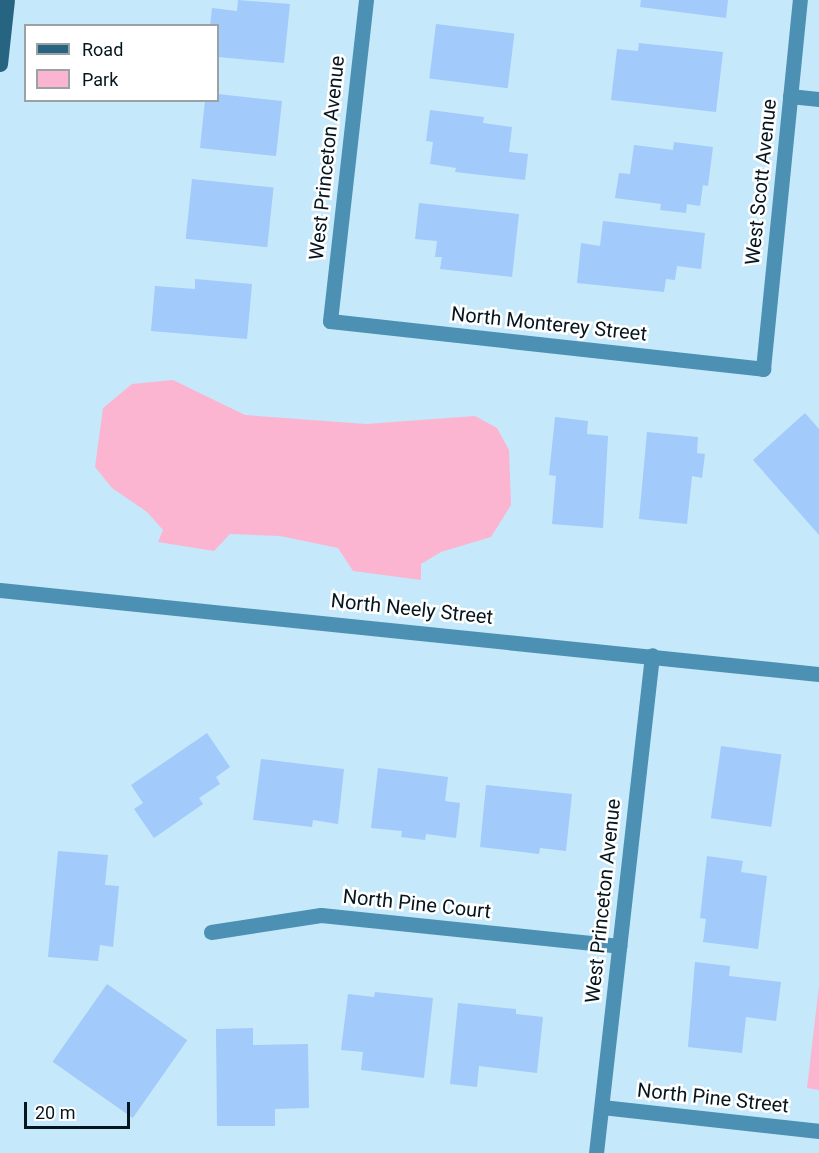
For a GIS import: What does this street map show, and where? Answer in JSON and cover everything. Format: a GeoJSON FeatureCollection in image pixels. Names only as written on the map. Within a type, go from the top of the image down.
{"type":"FeatureCollection","features":[{"type":"Feature","properties":{"kind":"main road"},"geometry":{"type":"LineString","coordinates":[[0,64],[7,0]]}},
{"type":"Feature","properties":{"kind":"street","name":"West Princeton Avenue"},"geometry":{"type":"LineString","coordinates":[[330,321],[366,0]]}},
{"type":"Feature","properties":{"kind":"street","name":"West Scott Avenue"},"geometry":{"type":"LineString","coordinates":[[763,369],[800,0]]}},
{"type":"Feature","properties":{"kind":"street"},"geometry":{"type":"LineString","coordinates":[[790,96],[819,99]]}},
{"type":"Feature","properties":{"kind":"street","name":"North Monterey Street"},"geometry":{"type":"LineString","coordinates":[[330,321],[763,369]]}},
{"type":"Feature","properties":{"kind":"street","name":"North Neely Street"},"geometry":{"type":"LineString","coordinates":[[0,590],[652,655],[819,674]]}},
{"type":"Feature","properties":{"kind":"street","name":"West Princeton Avenue"},"geometry":{"type":"LineString","coordinates":[[596,1153],[652,655]]}},
{"type":"Feature","properties":{"kind":"street","name":"North Pine Court"},"geometry":{"type":"LineString","coordinates":[[212,932],[321,915],[619,946]]}},
{"type":"Feature","properties":{"kind":"street","name":"North Pine Street"},"geometry":{"type":"LineString","coordinates":[[602,1107],[819,1131]]}},
{"type":"Feature","properties":{"kind":"green space"},"geometry":{"type":"Polygon","coordinates":[[[173,380],[245,415],[366,424],[475,416],[497,428],[509,450],[511,505],[491,537],[441,552],[421,564],[421,580],[353,571],[338,548],[280,536],[230,534],[214,551],[158,542],[163,530],[147,512],[112,488],[95,467],[103,408],[132,384],[173,380]]]}},
{"type":"Feature","properties":{"kind":"green space"},"geometry":{"type":"Polygon","coordinates":[[[819,986],[819,1090],[807,1088],[819,986]]]}},
{"type":"Feature","properties":{"kind":"building"},"geometry":{"type":"Polygon","coordinates":[[[238,0],[290,4],[284,63],[219,57],[219,24],[210,24],[212,8],[237,11],[238,0]]]}},
{"type":"Feature","properties":{"kind":"building"},"geometry":{"type":"Polygon","coordinates":[[[641,0],[728,0],[726,18],[640,7],[641,0]]]}},
{"type":"Feature","properties":{"kind":"building"},"geometry":{"type":"Polygon","coordinates":[[[436,24],[514,34],[508,88],[429,79],[436,24]]]}},
{"type":"Feature","properties":{"kind":"building"},"geometry":{"type":"Polygon","coordinates":[[[639,43],[723,52],[716,112],[611,100],[617,49],[638,51],[639,43]]]}},
{"type":"Feature","properties":{"kind":"building"},"geometry":{"type":"Polygon","coordinates":[[[219,94],[282,101],[276,156],[200,148],[205,102],[219,102],[219,94]]]}},
{"type":"Feature","properties":{"kind":"building"},"geometry":{"type":"Polygon","coordinates":[[[430,110],[484,117],[483,123],[512,127],[509,152],[528,154],[525,180],[455,172],[456,168],[430,164],[433,142],[426,141],[430,110]]]}},
{"type":"Feature","properties":{"kind":"building"},"geometry":{"type":"Polygon","coordinates":[[[674,142],[713,147],[708,186],[703,185],[700,206],[687,204],[686,213],[660,210],[661,204],[615,198],[619,173],[630,174],[634,145],[673,150],[674,142]]]}},
{"type":"Feature","properties":{"kind":"building"},"geometry":{"type":"Polygon","coordinates":[[[192,179],[274,188],[267,247],[186,239],[192,179]]]}},
{"type":"Feature","properties":{"kind":"building"},"geometry":{"type":"Polygon","coordinates":[[[419,203],[519,214],[512,277],[440,269],[442,257],[435,257],[437,241],[415,239],[419,203]]]}},
{"type":"Feature","properties":{"kind":"building"},"geometry":{"type":"Polygon","coordinates":[[[603,221],[705,233],[701,269],[677,266],[675,280],[666,279],[664,292],[577,283],[581,243],[600,246],[603,221]]]}},
{"type":"Feature","properties":{"kind":"building"},"geometry":{"type":"Polygon","coordinates":[[[195,279],[252,284],[247,339],[151,331],[155,286],[195,289],[195,279]]]}},
{"type":"Feature","properties":{"kind":"building"},"geometry":{"type":"Polygon","coordinates":[[[805,413],[819,429],[819,535],[753,460],[805,413]]]}},
{"type":"Feature","properties":{"kind":"building"},"geometry":{"type":"Polygon","coordinates":[[[555,417],[588,421],[587,434],[608,436],[603,528],[552,524],[556,476],[549,475],[555,417]]]}},
{"type":"Feature","properties":{"kind":"building"},"geometry":{"type":"Polygon","coordinates":[[[647,432],[698,437],[697,453],[705,454],[702,478],[692,476],[687,524],[639,519],[647,432]]]}},
{"type":"Feature","properties":{"kind":"building"},"geometry":{"type":"Polygon","coordinates":[[[207,733],[230,767],[216,777],[220,784],[199,798],[203,804],[154,838],[134,809],[143,803],[131,785],[207,733]]]}},
{"type":"Feature","properties":{"kind":"building"},"geometry":{"type":"Polygon","coordinates":[[[721,746],[781,754],[771,827],[711,818],[721,746]]]}},
{"type":"Feature","properties":{"kind":"building"},"geometry":{"type":"Polygon","coordinates":[[[261,759],[344,769],[338,824],[313,820],[312,827],[253,820],[261,759]]]}},
{"type":"Feature","properties":{"kind":"building"},"geometry":{"type":"Polygon","coordinates":[[[378,768],[448,777],[445,801],[460,803],[456,838],[426,834],[425,840],[401,837],[402,831],[371,828],[378,768]]]}},
{"type":"Feature","properties":{"kind":"building"},"geometry":{"type":"Polygon","coordinates":[[[486,785],[572,794],[566,851],[540,848],[539,854],[480,847],[486,785]]]}},
{"type":"Feature","properties":{"kind":"building"},"geometry":{"type":"Polygon","coordinates":[[[58,851],[108,855],[105,885],[119,886],[113,947],[100,945],[98,961],[48,957],[58,851]]]}},
{"type":"Feature","properties":{"kind":"building"},"geometry":{"type":"Polygon","coordinates":[[[707,856],[743,861],[741,872],[767,876],[758,949],[703,942],[706,919],[700,918],[707,856]]]}},
{"type":"Feature","properties":{"kind":"building"},"geometry":{"type":"Polygon","coordinates":[[[695,962],[730,966],[729,976],[781,982],[776,1021],[746,1017],[742,1053],[688,1047],[695,962]]]}},
{"type":"Feature","properties":{"kind":"building"},"geometry":{"type":"Polygon","coordinates":[[[107,984],[187,1040],[133,1118],[53,1062],[107,984]]]}},
{"type":"Feature","properties":{"kind":"building"},"geometry":{"type":"Polygon","coordinates":[[[375,992],[433,998],[424,1078],[361,1070],[363,1052],[341,1050],[348,994],[374,997],[375,992]]]}},
{"type":"Feature","properties":{"kind":"building"},"geometry":{"type":"Polygon","coordinates":[[[458,1003],[516,1009],[516,1014],[543,1017],[537,1073],[479,1066],[477,1087],[450,1084],[458,1003]]]}},
{"type":"Feature","properties":{"kind":"building"},"geometry":{"type":"Polygon","coordinates":[[[253,1028],[253,1045],[308,1044],[309,1108],[275,1109],[275,1126],[217,1126],[216,1029],[253,1028]]]}}]}
